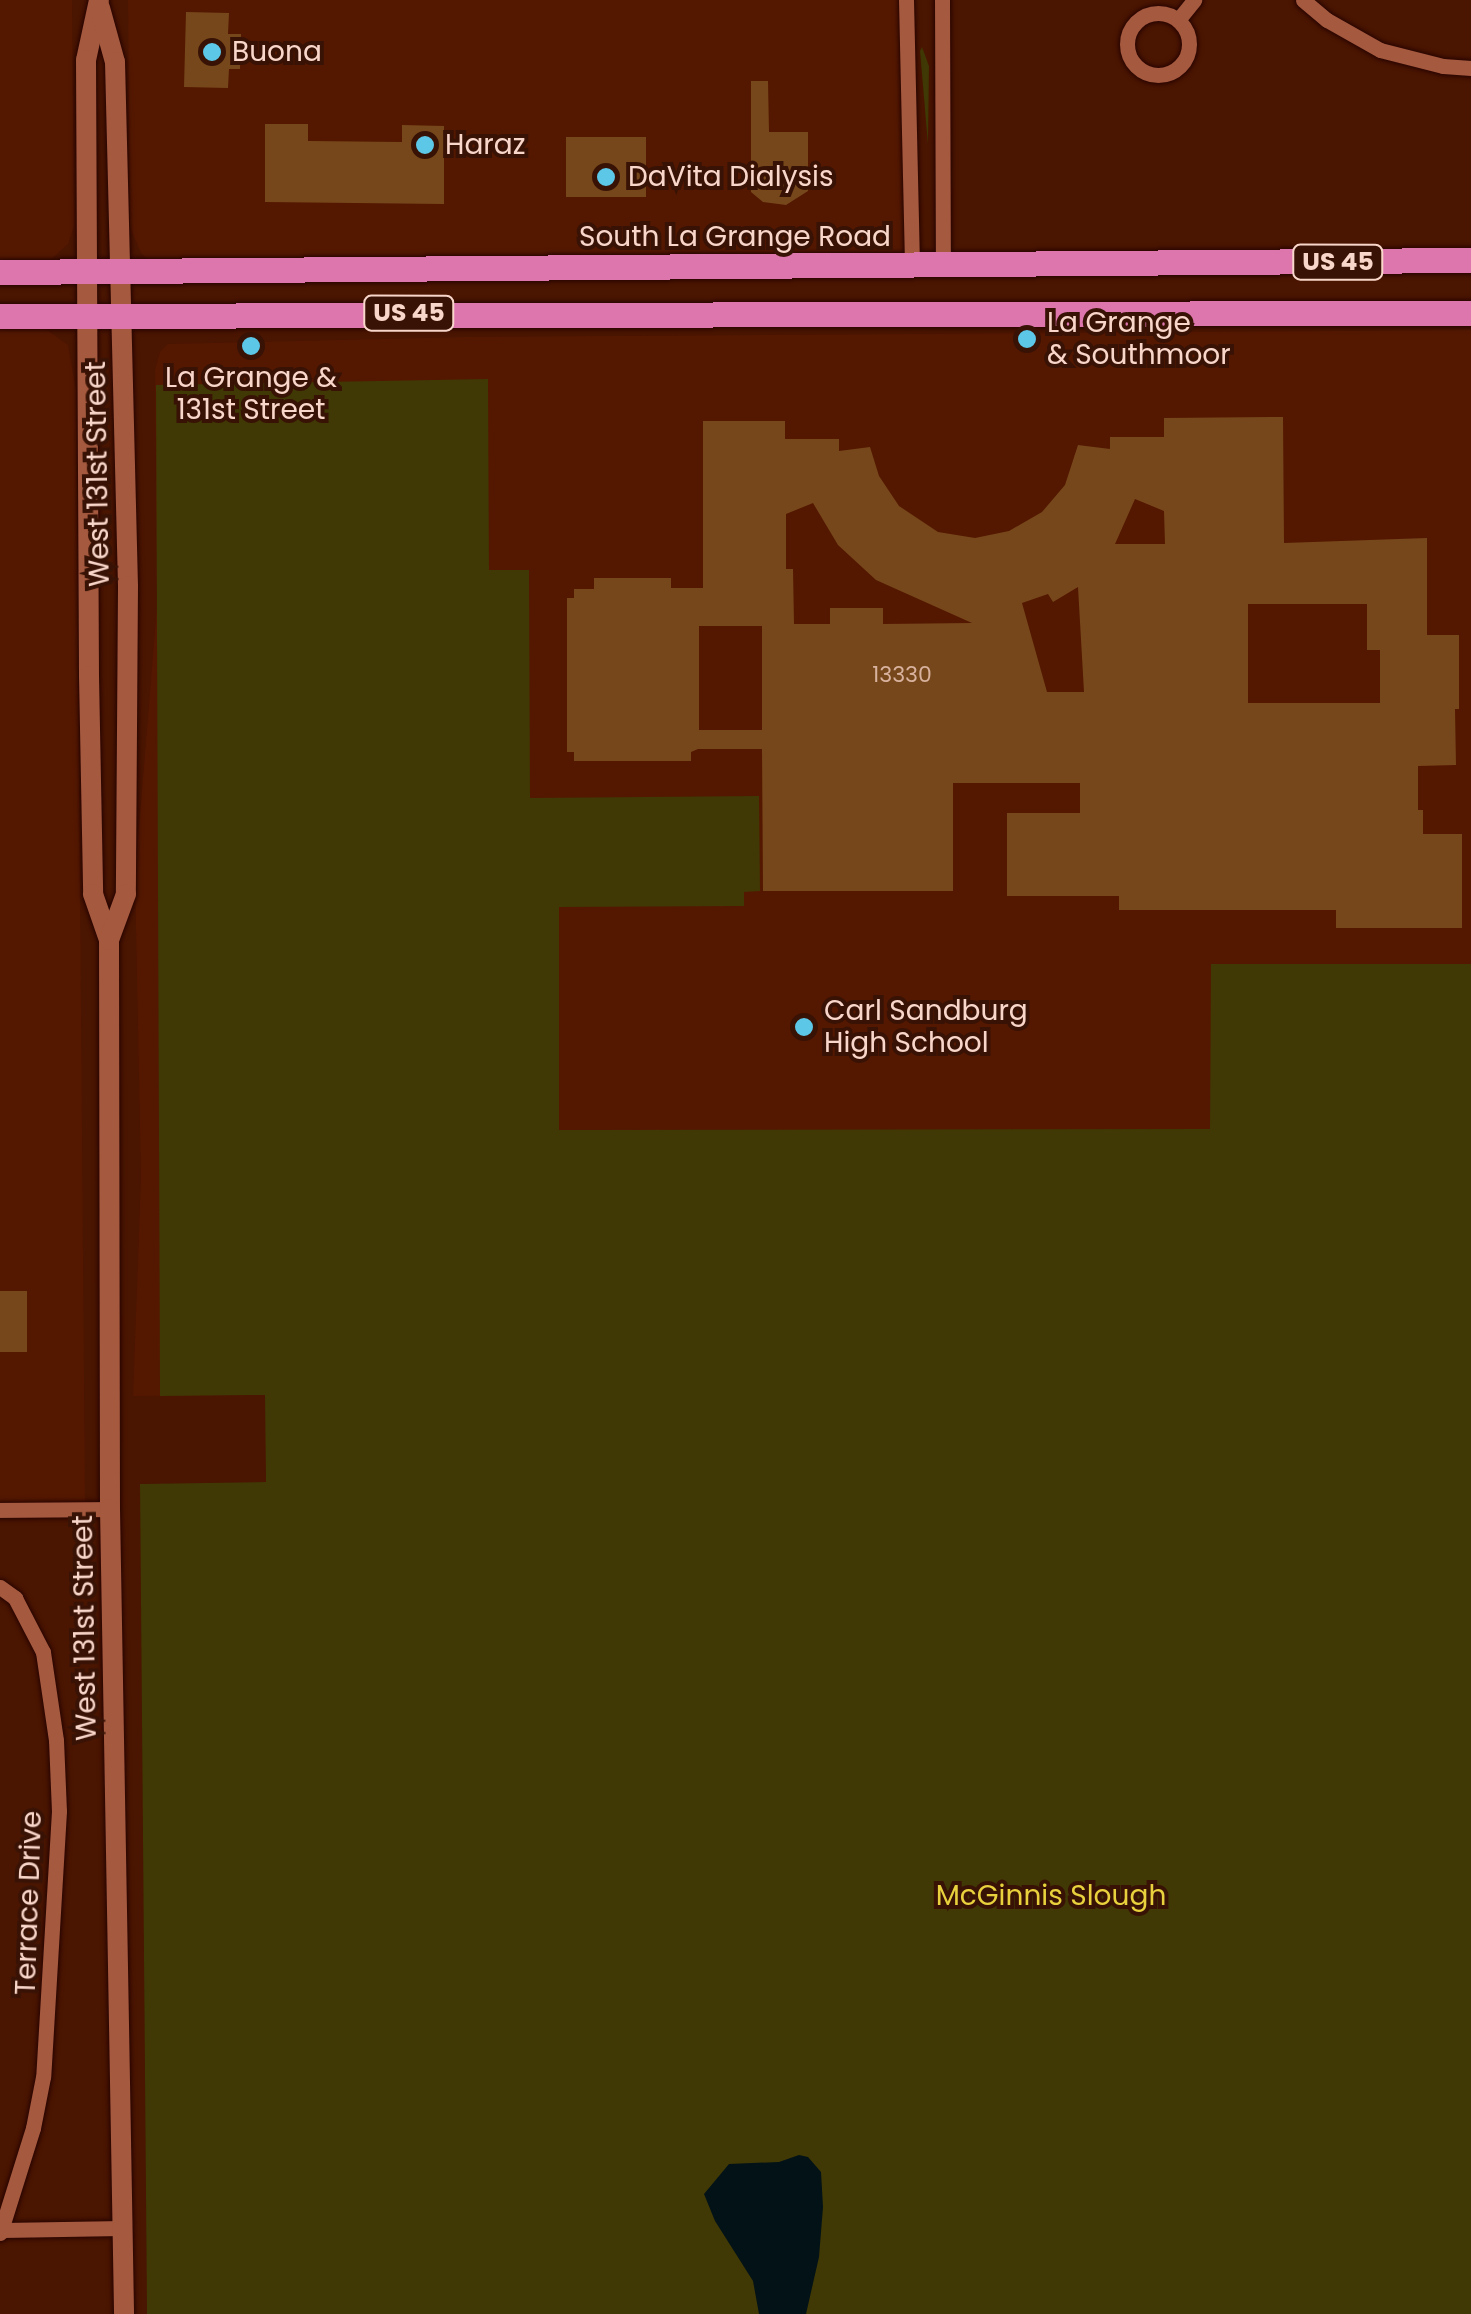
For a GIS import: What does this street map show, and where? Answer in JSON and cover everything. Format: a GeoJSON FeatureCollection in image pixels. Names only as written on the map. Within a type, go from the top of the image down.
{"type":"FeatureCollection","features":[{"type":"Feature","properties":{"kind":"highway","name":"South La Grange Road"},"geometry":{"type":"LineString","coordinates":[[0,272],[1471,260]]}},
{"type":"Feature","properties":{"kind":"highway","name":"US 45"},"geometry":{"type":"LineString","coordinates":[[0,316],[1471,313]]}},
{"type":"Feature","properties":{"kind":"street"},"geometry":{"type":"LineString","coordinates":[[906,0],[912,266]]}},
{"type":"Feature","properties":{"kind":"street"},"geometry":{"type":"LineString","coordinates":[[942,0],[943,266]]}},
{"type":"Feature","properties":{"kind":"street"},"geometry":{"type":"LineString","coordinates":[[1178,20],[1194,0]]}},
{"type":"Feature","properties":{"kind":"street"},"geometry":{"type":"LineString","coordinates":[[1303,0],[1327,20],[1380,50],[1444,66],[1471,68]]}},
{"type":"Feature","properties":{"kind":"street","name":"West 131st Street"},"geometry":{"type":"LineString","coordinates":[[99,3],[86,60],[86,314],[93,894],[109,940],[110,1509],[124,2314]]}},
{"type":"Feature","properties":{"kind":"street","name":"West 131st Street"},"geometry":{"type":"LineString","coordinates":[[99,3],[115,62],[128,586],[126,894],[109,940]]}},
{"type":"Feature","properties":{"kind":"street"},"geometry":{"type":"LineString","coordinates":[[1156,12],[1178,20],[1189,38],[1185,61],[1162,76],[1136,68],[1126,44],[1134,23],[1156,12]]}},
{"type":"Feature","properties":{"kind":"street"},"geometry":{"type":"LineString","coordinates":[[0,1510],[110,1509]]}},
{"type":"Feature","properties":{"kind":"street","name":"Terrace Drive"},"geometry":{"type":"LineString","coordinates":[[0,1587],[15,1598],[43,1652],[56,1740],[59,1811],[44,2077],[1,2232],[123,2228]]}},
{"type":"Feature","properties":{"kind":"shaded area"},"geometry":{"type":"Polygon","coordinates":[[[0,0],[72,0],[74,226],[68,244],[46,264],[0,267],[0,0]]]}},
{"type":"Feature","properties":{"kind":"shaded area"},"geometry":{"type":"Polygon","coordinates":[[[128,0],[902,0],[908,260],[151,262],[141,253],[130,227],[128,0]]]}},
{"type":"Feature","properties":{"kind":"shaded area"},"geometry":{"type":"Polygon","coordinates":[[[40,325],[68,345],[76,390],[85,1502],[0,1503],[0,326],[40,325]]]}},
{"type":"Feature","properties":{"kind":"shaded area","name":"Carl Sandburg High School"},"geometry":{"type":"Polygon","coordinates":[[[1471,330],[1471,1360],[266,1483],[265,1395],[133,1396],[141,1177],[135,877],[157,606],[155,370],[160,352],[168,344],[468,337],[1471,330]]]}},
{"type":"Feature","properties":{"kind":"shaded area"},"geometry":{"type":"Polygon","coordinates":[[[799,2155],[808,2157],[821,2172],[823,2207],[819,2257],[806,2314],[759,2314],[753,2281],[715,2221],[704,2194],[729,2164],[779,2162],[799,2155]]]}},
{"type":"Feature","properties":{"kind":"green space"},"geometry":{"type":"Polygon","coordinates":[[[922,47],[929,66],[928,145],[920,51],[922,47]]]}},
{"type":"Feature","properties":{"kind":"green space","name":"McGinnis Slough"},"geometry":{"type":"Polygon","coordinates":[[[488,379],[489,570],[529,570],[530,798],[759,796],[760,891],[744,892],[744,906],[559,907],[559,1130],[1210,1129],[1211,964],[1471,964],[1471,2314],[147,2314],[140,1484],[266,1482],[265,1395],[160,1396],[156,385],[488,379]]]}},
{"type":"Feature","properties":{"kind":"building","name":"Buona"},"geometry":{"type":"Polygon","coordinates":[[[186,12],[229,13],[228,34],[241,34],[240,69],[229,69],[228,88],[184,87],[186,12]]]}},
{"type":"Feature","properties":{"kind":"building"},"geometry":{"type":"Polygon","coordinates":[[[751,81],[768,81],[769,132],[808,132],[808,191],[786,205],[763,202],[751,192],[751,81]]]}},
{"type":"Feature","properties":{"kind":"building"},"geometry":{"type":"Polygon","coordinates":[[[265,124],[308,124],[308,141],[402,142],[402,125],[444,126],[444,204],[265,202],[265,124]]]}},
{"type":"Feature","properties":{"kind":"building","name":"DaVita Dialysis"},"geometry":{"type":"Polygon","coordinates":[[[566,137],[646,137],[646,197],[566,197],[566,137]]]}},
{"type":"Feature","properties":{"kind":"building"},"geometry":{"type":"Polygon","coordinates":[[[1283,417],[1284,543],[1427,538],[1427,635],[1459,635],[1459,709],[1455,709],[1456,765],[1418,766],[1418,810],[1423,810],[1423,834],[1462,834],[1462,928],[1336,928],[1336,910],[1119,910],[1119,896],[1007,896],[1007,813],[1080,813],[1080,783],[953,783],[953,891],[763,891],[762,749],[698,749],[691,752],[691,761],[574,761],[574,752],[567,752],[567,598],[574,598],[574,589],[594,589],[594,578],[671,578],[671,588],[703,588],[703,421],[785,421],[785,439],[839,439],[839,451],[870,447],[879,476],[899,506],[938,532],[975,538],[1009,531],[1042,512],[1065,485],[1078,445],[1110,449],[1110,437],[1164,437],[1164,418],[1283,417]],[[1135,499],[1115,544],[1165,544],[1164,511],[1135,499]],[[813,503],[786,514],[786,569],[793,569],[794,624],[830,624],[830,608],[883,608],[883,624],[972,623],[876,580],[838,545],[813,503]],[[1078,587],[1053,602],[1048,594],[1022,603],[1047,692],[1084,692],[1078,587]],[[1248,604],[1248,703],[1380,703],[1380,650],[1367,650],[1367,604],[1248,604]],[[699,626],[699,730],[762,730],[762,626],[699,626]]]}},
{"type":"Feature","properties":{"kind":"building"},"geometry":{"type":"Polygon","coordinates":[[[0,1291],[27,1291],[27,1352],[0,1352],[0,1291]]]}},
{"type":"Feature","properties":{"kind":"place","name":"Buona"},"geometry":{"type":"Point","coordinates":[212,52]}},
{"type":"Feature","properties":{"kind":"place","name":"Haraz"},"geometry":{"type":"Point","coordinates":[425,145]}},
{"type":"Feature","properties":{"kind":"place","name":"DaVita Dialysis"},"geometry":{"type":"Point","coordinates":[606,177]}},
{"type":"Feature","properties":{"kind":"place","name":"La Grange & Southmoor"},"geometry":{"type":"Point","coordinates":[1027,339]}},
{"type":"Feature","properties":{"kind":"place","name":"La Grange & 131st Street"},"geometry":{"type":"Point","coordinates":[251,346]}},
{"type":"Feature","properties":{"kind":"place","name":"Carl Sandburg High School"},"geometry":{"type":"Point","coordinates":[804,1027]}}]}
